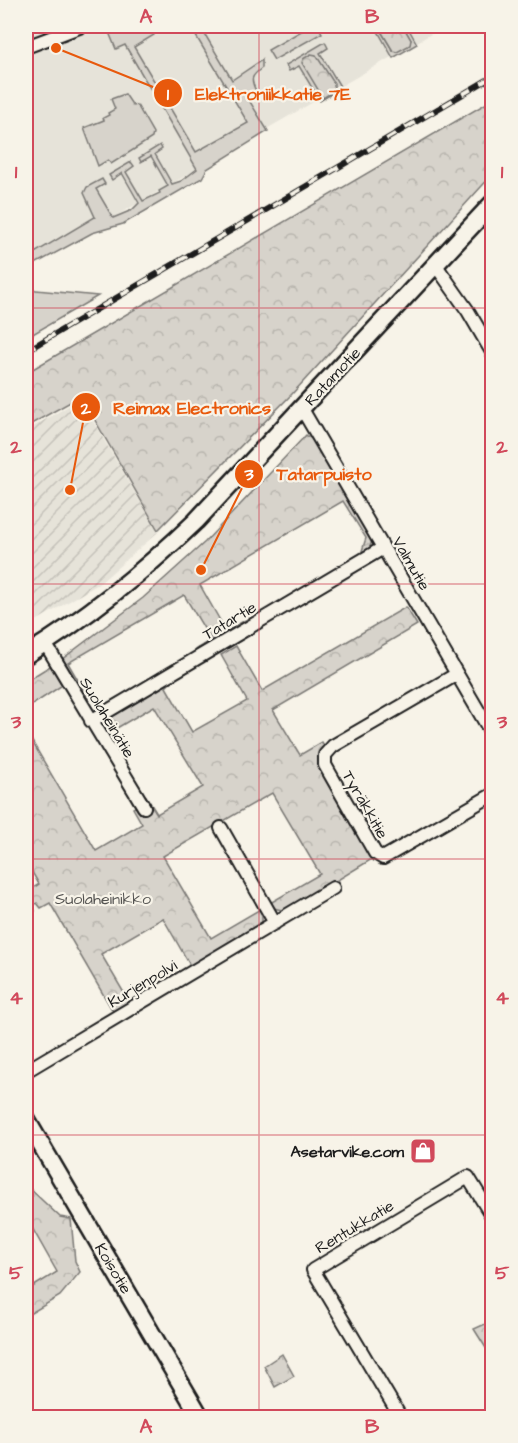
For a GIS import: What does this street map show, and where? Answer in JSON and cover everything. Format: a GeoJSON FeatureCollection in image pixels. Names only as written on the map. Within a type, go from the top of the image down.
{"type":"FeatureCollection","features":[{"type":"Feature","properties":{"kind":"street"},"geometry":{"type":"LineString","coordinates":[[26,47],[81,26]]}},
{"type":"Feature","properties":{"kind":"street","name":"Ratamotie"},"geometry":{"type":"LineString","coordinates":[[26,655],[84,617],[152,563],[302,409],[492,204]]}},
{"type":"Feature","properties":{"kind":"street"},"geometry":{"type":"LineString","coordinates":[[435,264],[491,345]]}},
{"type":"Feature","properties":{"kind":"street","name":"Valmutie"},"geometry":{"type":"LineString","coordinates":[[302,409],[492,734]]}},
{"type":"Feature","properties":{"kind":"street","name":"Tatartie"},"geometry":{"type":"LineString","coordinates":[[92,721],[383,548]]}},
{"type":"Feature","properties":{"kind":"street","name":"Suolaheinätie"},"geometry":{"type":"LineString","coordinates":[[45,643],[144,807]]}},
{"type":"Feature","properties":{"kind":"street","name":"Tyräkkitie"},"geometry":{"type":"LineString","coordinates":[[457,674],[333,746],[325,755],[325,765],[375,853],[383,858],[492,795]]}},
{"type":"Feature","properties":{"kind":"street"},"geometry":{"type":"LineString","coordinates":[[222,828],[275,923]]}},
{"type":"Feature","properties":{"kind":"street","name":"Kurjenpolvi"},"geometry":{"type":"LineString","coordinates":[[26,1071],[333,888]]}},
{"type":"Feature","properties":{"kind":"street","name":"Koisotie"},"geometry":{"type":"LineString","coordinates":[[26,1119],[201,1418]]}},
{"type":"Feature","properties":{"kind":"street","name":"Rentukkatie"},"geometry":{"type":"LineString","coordinates":[[401,1418],[313,1270],[468,1177],[492,1216]]}},
{"type":"Feature","properties":{"kind":"shaded area"},"geometry":{"type":"Polygon","coordinates":[[[26,26],[445,26],[26,268],[26,26]]]}},
{"type":"Feature","properties":{"kind":"shaded area"},"geometry":{"type":"Polygon","coordinates":[[[80,399],[158,532],[100,583],[26,627],[26,431],[80,399]]]}},
{"type":"Feature","properties":{"kind":"green space"},"geometry":{"type":"Polygon","coordinates":[[[117,26],[151,26],[154,35],[134,47],[196,152],[248,123],[190,26],[200,26],[232,80],[262,60],[262,68],[253,78],[256,91],[247,97],[268,131],[207,169],[202,178],[123,224],[92,233],[26,269],[26,251],[28,257],[95,217],[84,193],[87,187],[102,179],[105,184],[96,189],[113,218],[132,210],[139,203],[122,173],[112,180],[109,175],[131,162],[134,166],[126,172],[143,201],[160,193],[159,191],[168,186],[151,156],[141,162],[139,158],[160,145],[162,149],[155,154],[172,184],[181,181],[197,169],[125,45],[116,49],[108,30],[117,26]]]}},
{"type":"Feature","properties":{"kind":"green space"},"geometry":{"type":"Polygon","coordinates":[[[310,26],[318,26],[322,33],[274,60],[268,50],[310,26]]]}},
{"type":"Feature","properties":{"kind":"green space"},"geometry":{"type":"Polygon","coordinates":[[[375,26],[378,26],[393,51],[411,40],[403,26],[407,26],[417,44],[393,58],[375,26]]]}},
{"type":"Feature","properties":{"kind":"green space"},"geometry":{"type":"Polygon","coordinates":[[[378,26],[403,26],[411,40],[410,45],[397,52],[393,51],[378,26]]]}},
{"type":"Feature","properties":{"kind":"green space"},"geometry":{"type":"Polygon","coordinates":[[[325,42],[328,48],[320,53],[341,88],[320,101],[299,66],[289,71],[286,65],[325,42]]]}},
{"type":"Feature","properties":{"kind":"green space"},"geometry":{"type":"Polygon","coordinates":[[[311,54],[316,55],[334,83],[334,91],[323,98],[302,63],[303,59],[311,54]]]}},
{"type":"Feature","properties":{"kind":"green space"},"geometry":{"type":"Polygon","coordinates":[[[125,94],[133,106],[137,105],[153,133],[152,138],[111,164],[108,160],[98,166],[84,128],[104,120],[103,118],[109,115],[108,113],[115,109],[111,99],[125,94]]]}},
{"type":"Feature","properties":{"kind":"green space"},"geometry":{"type":"Polygon","coordinates":[[[492,100],[492,175],[292,394],[158,530],[81,396],[26,427],[26,373],[492,100]]]}},
{"type":"Feature","properties":{"kind":"green space"},"geometry":{"type":"Polygon","coordinates":[[[26,289],[98,296],[26,338],[26,289]]]}},
{"type":"Feature","properties":{"kind":"green space"},"geometry":{"type":"Polygon","coordinates":[[[306,435],[314,441],[372,540],[369,551],[364,554],[362,551],[366,538],[343,501],[200,585],[226,631],[249,618],[249,623],[198,653],[196,649],[211,640],[184,595],[68,663],[90,701],[88,702],[61,660],[143,598],[205,542],[306,435]]]}},
{"type":"Feature","properties":{"kind":"green space","name":"Suolaheinikko"},"geometry":{"type":"Polygon","coordinates":[[[406,607],[417,625],[273,710],[300,755],[322,742],[325,747],[322,752],[373,854],[372,859],[287,911],[273,908],[270,903],[320,874],[272,793],[163,856],[211,938],[262,908],[262,925],[191,967],[163,918],[101,954],[130,1003],[114,1013],[50,903],[41,908],[37,903],[33,906],[35,911],[26,917],[26,893],[39,884],[26,862],[26,731],[96,851],[142,824],[133,808],[144,802],[143,798],[146,796],[157,814],[203,787],[154,706],[105,735],[103,726],[109,715],[166,682],[169,684],[166,687],[192,732],[247,701],[221,655],[236,646],[262,691],[406,607]]]}},
{"type":"Feature","properties":{"kind":"green space"},"geometry":{"type":"Polygon","coordinates":[[[53,666],[64,684],[26,709],[26,681],[53,666]]]}},
{"type":"Feature","properties":{"kind":"green space"},"geometry":{"type":"Polygon","coordinates":[[[26,1185],[60,1217],[71,1219],[75,1261],[80,1272],[60,1296],[26,1316],[26,1291],[57,1272],[26,1217],[26,1185]]]}},
{"type":"Feature","properties":{"kind":"green space"},"geometry":{"type":"Polygon","coordinates":[[[492,1321],[492,1350],[486,1348],[474,1329],[492,1321]]]}},
{"type":"Feature","properties":{"kind":"green space"},"geometry":{"type":"Polygon","coordinates":[[[282,1354],[294,1376],[275,1387],[264,1366],[282,1354]]]}},
{"type":"Feature","properties":{"kind":"railway"},"geometry":{"type":"LineString","coordinates":[[26,351],[492,77]]}},
{"type":"Feature","properties":{"kind":"place","name":"Elektroniikkatie 7E"},"geometry":{"type":"Point","coordinates":[56,48]}},
{"type":"Feature","properties":{"kind":"place","name":"Reimax Electronics"},"geometry":{"type":"Point","coordinates":[70,490]}},
{"type":"Feature","properties":{"kind":"place","name":"Tatarpuisto"},"geometry":{"type":"Point","coordinates":[201,570]}},
{"type":"Feature","properties":{"kind":"place","name":"Asetarvike.com"},"geometry":{"type":"Point","coordinates":[423,1151]}}]}
